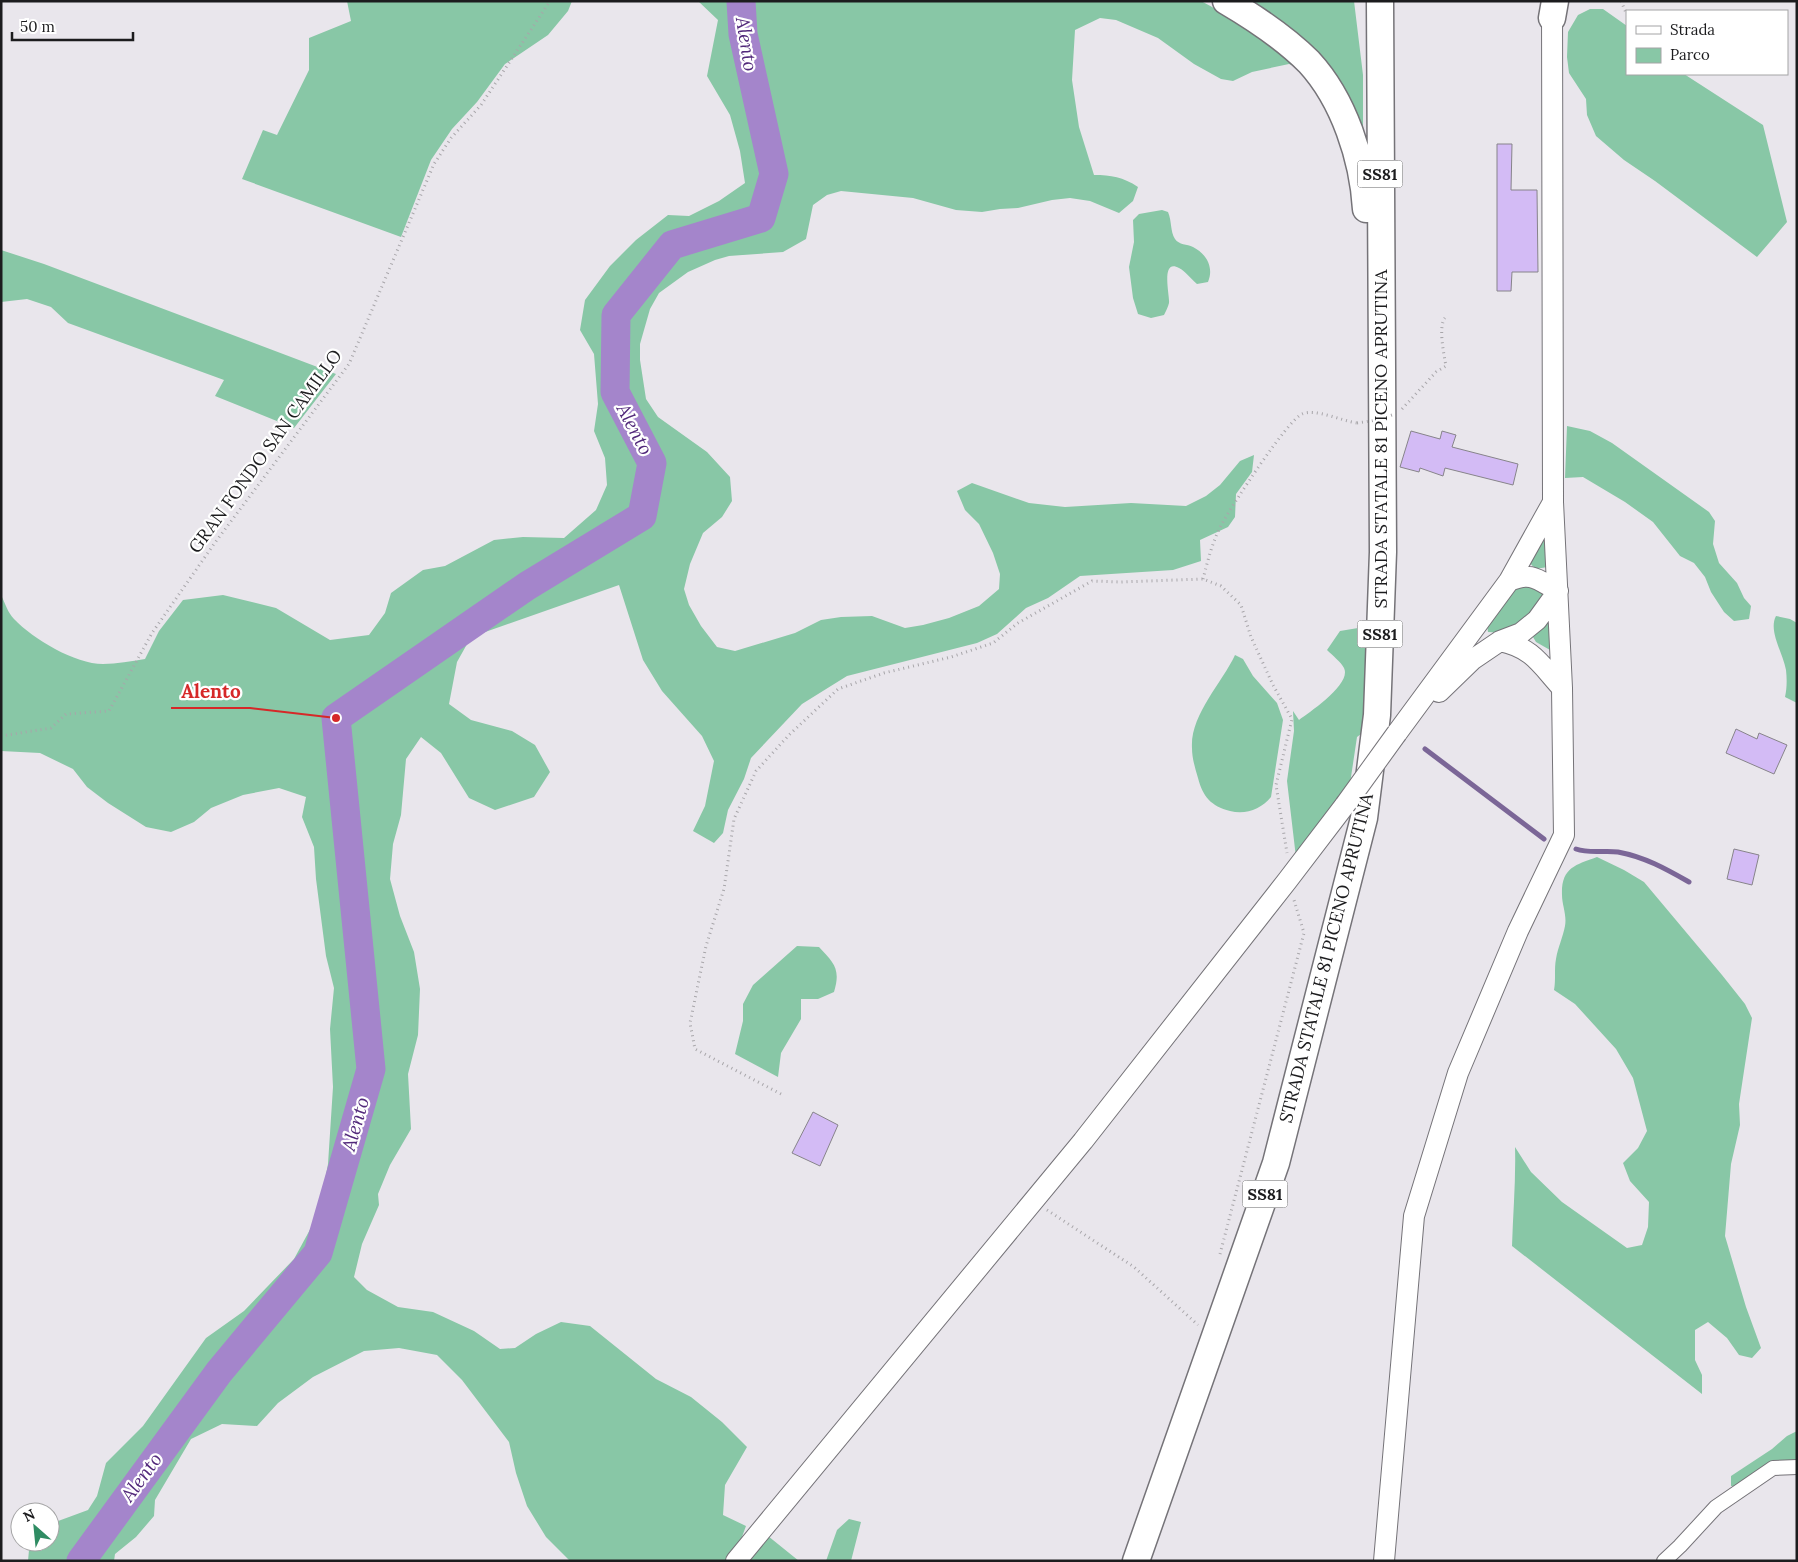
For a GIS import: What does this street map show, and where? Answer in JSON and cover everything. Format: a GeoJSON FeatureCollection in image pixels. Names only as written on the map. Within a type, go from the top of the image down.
{"type":"FeatureCollection","features":[{"type":"Feature","properties":{"kind":"highway"},"geometry":{"type":"LineString","coordinates":[[1226,1],[1288,43],[1310,63],[1343,115],[1355,147],[1365,190],[1370,319],[1381,346]]}},
{"type":"Feature","properties":{"kind":"highway","name":"STRADA STATALE 81 PICENO APRUTINA"},"geometry":{"type":"LineString","coordinates":[[1136,1561],[1276,1163],[1364,818],[1378,706],[1382,552],[1380,1]]}},
{"type":"Feature","properties":{"kind":"street"},"geometry":{"type":"LineString","coordinates":[[1384,1561],[1414,1216],[1458,1073],[1518,931],[1564,835],[1562,688],[1554,502],[1553,7]]}},
{"type":"Feature","properties":{"kind":"street"},"geometry":{"type":"LineString","coordinates":[[736,1561],[1083,1141],[1287,881],[1509,581],[1554,502]]}},
{"type":"Feature","properties":{"kind":"street"},"geometry":{"type":"LineString","coordinates":[[1509,581],[1522,576],[1532,577],[1558,591]]}},
{"type":"Feature","properties":{"kind":"street"},"geometry":{"type":"LineString","coordinates":[[1397,733],[1472,660],[1500,641],[1521,633],[1537,620],[1558,591]]}},
{"type":"Feature","properties":{"kind":"street"},"geometry":{"type":"LineString","coordinates":[[1500,641],[1516,644],[1528,651],[1562,688]]}},
{"type":"Feature","properties":{"kind":"street"},"geometry":{"type":"LineString","coordinates":[[1664,1561],[1716,1506],[1773,1468],[1797,1467]]}},
{"type":"Feature","properties":{"kind":"path","name":"GRAN FONDO SAN CAMILLO"},"geometry":{"type":"LineString","coordinates":[[1,736],[51,728],[66,714],[109,711],[152,632],[214,544],[349,364],[434,164],[451,138],[481,105],[550,1]]}},
{"type":"Feature","properties":{"kind":"path"},"geometry":{"type":"LineString","coordinates":[[1621,1],[1626,13]]}},
{"type":"Feature","properties":{"kind":"path"},"geometry":{"type":"LineString","coordinates":[[1401,410],[1436,372],[1446,366],[1442,321],[1445,318]]}},
{"type":"Feature","properties":{"kind":"path"},"geometry":{"type":"LineString","coordinates":[[1203,579],[1222,523],[1256,471],[1292,422],[1302,414],[1317,413],[1357,423],[1377,420],[1395,414]]}},
{"type":"Feature","properties":{"kind":"path"},"geometry":{"type":"LineString","coordinates":[[781,1094],[695,1049],[690,1023],[706,946],[724,888],[734,819],[756,771],[789,735],[838,689],[884,673],[951,657],[993,643],[1018,623],[1092,581],[1121,582],[1203,579],[1220,586],[1241,605],[1250,637],[1292,719],[1276,785],[1287,846],[1287,881],[1304,933],[1220,1255]]}},
{"type":"Feature","properties":{"kind":"path"},"geometry":{"type":"LineString","coordinates":[[1033,1202],[1134,1267],[1200,1327],[1203,1318]]}},
{"type":"Feature","properties":{"kind":"green space"},"geometry":{"type":"Polygon","coordinates":[[[347,1],[572,1],[568,11],[548,35],[505,64],[477,102],[452,129],[431,160],[401,237],[242,179],[263,130],[277,135],[309,70],[309,38],[351,21],[347,1]]]}},
{"type":"Feature","properties":{"kind":"green space"},"geometry":{"type":"Polygon","coordinates":[[[698,1],[1201,1],[1267,42],[1304,70],[1289,64],[1252,72],[1233,81],[1221,79],[1194,64],[1158,38],[1116,20],[1100,18],[1075,30],[1072,80],[1079,127],[1094,175],[1117,177],[1138,187],[1133,201],[1119,213],[1090,201],[1070,198],[1018,208],[982,212],[956,210],[913,198],[841,191],[827,195],[813,205],[806,239],[783,252],[729,256],[715,260],[688,272],[659,293],[650,309],[640,344],[640,360],[646,399],[658,417],[707,452],[730,477],[732,501],[722,517],[703,533],[690,564],[684,589],[689,605],[701,626],[717,647],[735,651],[795,633],[821,620],[872,616],[905,628],[949,618],[979,606],[999,589],[1000,574],[993,553],[979,524],[965,510],[957,491],[972,483],[1029,503],[1065,507],[1131,503],[1186,506],[1206,496],[1220,485],[1240,461],[1254,455],[1252,472],[1236,494],[1235,517],[1228,527],[1200,540],[1201,561],[1173,570],[1080,576],[1048,598],[1026,608],[997,634],[977,643],[847,676],[802,704],[751,758],[744,779],[728,810],[723,833],[714,843],[693,831],[705,806],[714,761],[702,736],[662,691],[643,660],[619,585],[471,637],[457,662],[449,704],[471,720],[512,731],[535,745],[550,772],[534,797],[495,810],[469,798],[441,753],[421,737],[406,759],[401,815],[393,844],[390,879],[400,916],[414,952],[420,989],[418,1035],[408,1074],[411,1129],[390,1165],[378,1194],[379,1205],[362,1244],[354,1277],[367,1290],[398,1307],[433,1312],[474,1331],[500,1349],[515,1348],[536,1334],[561,1322],[590,1326],[656,1379],[691,1397],[722,1422],[747,1447],[725,1485],[723,1515],[746,1526],[739,1545],[725,1561],[570,1561],[546,1537],[527,1506],[516,1473],[509,1442],[462,1380],[437,1355],[399,1348],[364,1351],[313,1377],[278,1403],[257,1426],[222,1424],[191,1439],[155,1500],[154,1516],[136,1537],[115,1554],[114,1561],[28,1561],[29,1552],[60,1552],[60,1520],[88,1510],[97,1496],[106,1463],[143,1426],[206,1338],[244,1311],[294,1259],[319,1213],[328,1164],[333,1087],[330,1029],[334,988],[326,956],[316,879],[314,847],[302,817],[306,797],[279,788],[243,795],[211,808],[194,822],[171,832],[146,827],[87,787],[73,769],[40,753],[1,751],[1,595],[14,619],[43,642],[80,660],[92,663],[114,664],[145,659],[159,631],[183,600],[223,595],[276,608],[330,640],[369,635],[385,613],[391,593],[423,570],[445,566],[494,540],[523,537],[564,538],[596,510],[607,485],[605,458],[594,431],[598,404],[594,354],[580,330],[585,300],[610,266],[636,240],[668,215],[689,216],[719,201],[745,183],[740,151],[730,115],[707,76],[718,20],[698,1]]]}},
{"type":"Feature","properties":{"kind":"green space"},"geometry":{"type":"Polygon","coordinates":[[[1247,1],[1354,1],[1363,75],[1363,139],[1247,1]]]}},
{"type":"Feature","properties":{"kind":"green space"},"geometry":{"type":"Polygon","coordinates":[[[1590,9],[1603,9],[1626,25],[1626,75],[1686,75],[1763,125],[1787,222],[1757,257],[1624,160],[1596,136],[1587,115],[1586,99],[1569,73],[1567,57],[1568,32],[1578,15],[1590,9]]]}},
{"type":"Feature","properties":{"kind":"green space"},"geometry":{"type":"Polygon","coordinates":[[[1162,210],[1168,212],[1175,239],[1198,250],[1205,257],[1210,267],[1210,277],[1208,282],[1197,284],[1179,268],[1173,266],[1170,268],[1167,279],[1168,306],[1164,315],[1151,318],[1138,314],[1133,298],[1129,267],[1134,242],[1133,220],[1139,214],[1162,210]]]}},
{"type":"Feature","properties":{"kind":"green space"},"geometry":{"type":"Polygon","coordinates":[[[1,250],[44,264],[336,374],[294,428],[215,396],[224,380],[68,323],[51,307],[27,299],[1,302],[1,250]]]}},
{"type":"Feature","properties":{"kind":"green space"},"geometry":{"type":"Polygon","coordinates":[[[1567,426],[1590,431],[1612,443],[1709,512],[1715,521],[1713,544],[1719,563],[1737,583],[1744,598],[1751,606],[1749,619],[1734,621],[1724,612],[1711,592],[1705,577],[1694,563],[1680,556],[1653,522],[1625,502],[1583,477],[1565,478],[1567,426]]]}},
{"type":"Feature","properties":{"kind":"green space"},"geometry":{"type":"Polygon","coordinates":[[[1548,533],[1547,567],[1535,567],[1530,563],[1548,533]]]}},
{"type":"Feature","properties":{"kind":"green space"},"geometry":{"type":"Polygon","coordinates":[[[1515,585],[1546,588],[1546,603],[1505,633],[1488,632],[1487,625],[1515,585]]]}},
{"type":"Feature","properties":{"kind":"green space"},"geometry":{"type":"Polygon","coordinates":[[[1776,616],[1790,619],[1797,623],[1797,703],[1785,697],[1787,684],[1786,670],[1775,635],[1774,622],[1776,616]]]}},
{"type":"Feature","properties":{"kind":"green space"},"geometry":{"type":"Polygon","coordinates":[[[1550,621],[1550,650],[1536,642],[1533,637],[1550,621]]]}},
{"type":"Feature","properties":{"kind":"green space"},"geometry":{"type":"Polygon","coordinates":[[[1364,627],[1373,635],[1369,728],[1357,737],[1348,797],[1297,866],[1287,781],[1294,731],[1293,711],[1299,720],[1329,697],[1342,682],[1345,674],[1344,668],[1327,650],[1340,631],[1364,627]]]}},
{"type":"Feature","properties":{"kind":"green space"},"geometry":{"type":"Polygon","coordinates":[[[1235,655],[1243,659],[1253,676],[1277,703],[1283,720],[1271,797],[1258,808],[1242,812],[1223,809],[1209,800],[1200,785],[1192,752],[1193,736],[1201,711],[1235,655]]]}},
{"type":"Feature","properties":{"kind":"green space"},"geometry":{"type":"Polygon","coordinates":[[[1597,857],[1644,882],[1722,975],[1745,1004],[1752,1018],[1739,1104],[1740,1125],[1731,1164],[1725,1236],[1746,1307],[1761,1348],[1752,1358],[1739,1355],[1727,1338],[1708,1322],[1695,1330],[1695,1360],[1702,1375],[1702,1394],[1512,1246],[1515,1147],[1531,1172],[1562,1202],[1627,1248],[1642,1245],[1648,1227],[1649,1202],[1630,1181],[1623,1163],[1638,1148],[1647,1131],[1633,1078],[1616,1049],[1575,1004],[1554,990],[1556,959],[1565,922],[1562,895],[1564,879],[1567,873],[1576,865],[1597,857]]]}},
{"type":"Feature","properties":{"kind":"green space"},"geometry":{"type":"Polygon","coordinates":[[[797,946],[819,947],[835,967],[837,978],[834,992],[818,999],[801,999],[801,1019],[781,1053],[778,1077],[735,1054],[743,1021],[743,1004],[753,985],[797,946]]]}},
{"type":"Feature","properties":{"kind":"green space"},"geometry":{"type":"Polygon","coordinates":[[[1797,1431],[1797,1464],[1738,1486],[1731,1486],[1731,1476],[1772,1449],[1787,1436],[1797,1431]]]}},
{"type":"Feature","properties":{"kind":"green space"},"geometry":{"type":"Polygon","coordinates":[[[849,1519],[861,1522],[851,1561],[826,1561],[837,1530],[849,1519]]]}},
{"type":"Feature","properties":{"kind":"green space"},"geometry":{"type":"Polygon","coordinates":[[[768,1536],[799,1561],[745,1561],[768,1536]]]}},
{"type":"Feature","properties":{"kind":"building"},"geometry":{"type":"Polygon","coordinates":[[[1497,144],[1512,144],[1511,190],[1537,190],[1538,272],[1512,272],[1511,291],[1497,291],[1497,144]]]}},
{"type":"Feature","properties":{"kind":"building"},"geometry":{"type":"Polygon","coordinates":[[[1411,431],[1440,439],[1442,431],[1456,435],[1452,447],[1518,464],[1513,485],[1445,468],[1443,476],[1420,468],[1419,472],[1400,467],[1411,431]]]}},
{"type":"Feature","properties":{"kind":"building"},"geometry":{"type":"Polygon","coordinates":[[[1736,729],[1757,739],[1759,733],[1787,745],[1774,774],[1726,753],[1736,729]]]}},
{"type":"Feature","properties":{"kind":"building"},"geometry":{"type":"Polygon","coordinates":[[[1734,849],[1759,855],[1752,885],[1727,879],[1734,849]]]}},
{"type":"Feature","properties":{"kind":"building"},"geometry":{"type":"Polygon","coordinates":[[[813,1112],[838,1125],[820,1166],[792,1153],[813,1112]]]}},
{"type":"Feature","properties":{"kind":"waterway","name":"Alento"},"geometry":{"type":"LineString","coordinates":[[81,1561],[219,1372],[318,1253],[371,1069],[336,718],[527,586],[642,516],[652,463],[615,392],[616,315],[672,245],[761,218],[774,174],[743,34],[741,1]]}},
{"type":"Feature","properties":{"kind":"waterway"},"geometry":{"type":"LineString","coordinates":[[1425,749],[1544,839]]}},
{"type":"Feature","properties":{"kind":"waterway"},"geometry":{"type":"LineString","coordinates":[[1576,849],[1628,854],[1655,864],[1689,882]]}},
{"type":"Feature","properties":{"kind":"place","name":"Alento"},"geometry":{"type":"Point","coordinates":[336,718]}}]}
